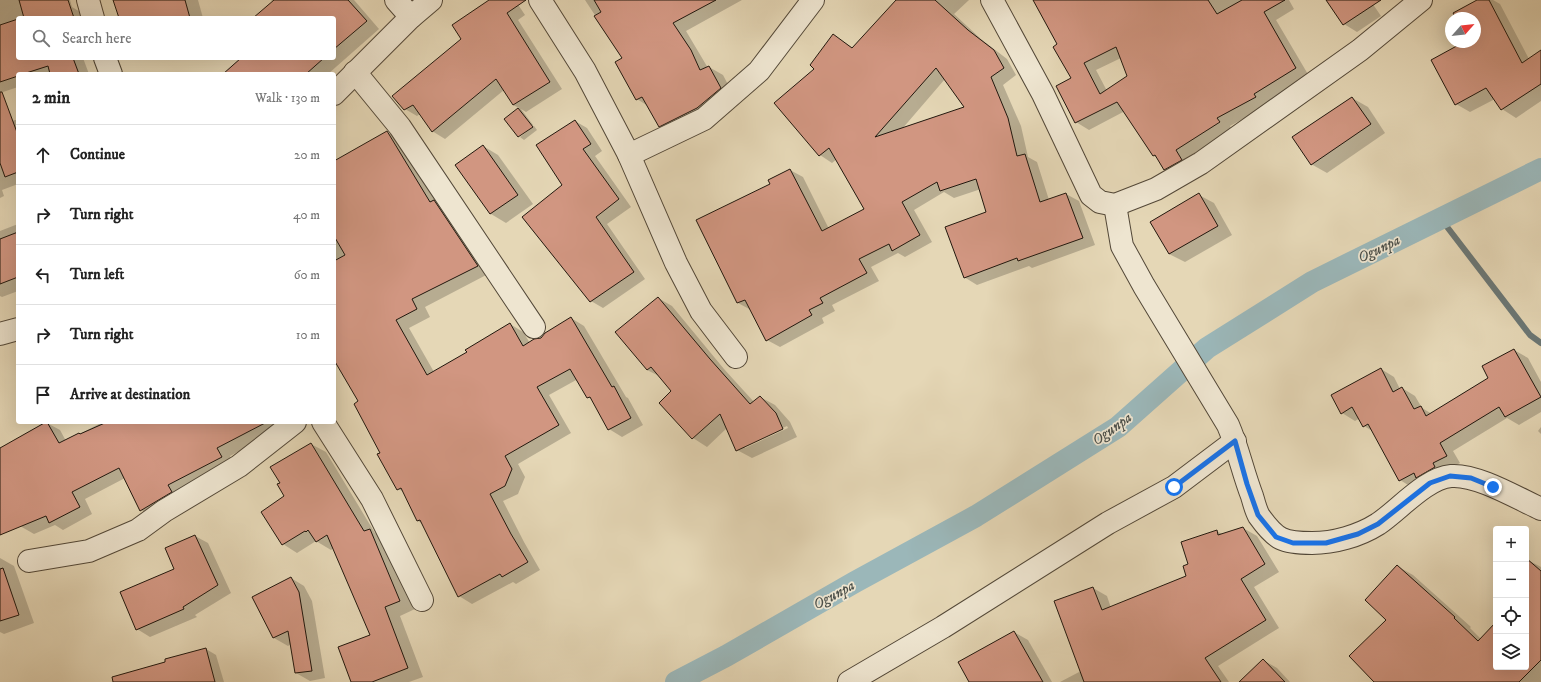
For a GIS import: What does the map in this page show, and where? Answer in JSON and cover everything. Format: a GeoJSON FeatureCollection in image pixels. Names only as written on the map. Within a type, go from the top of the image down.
{"type":"FeatureCollection","features":[{"type":"Feature","properties":{"kind":"street"},"geometry":{"type":"LineString","coordinates":[[88,0],[92,16]]}},
{"type":"Feature","properties":{"kind":"street"},"geometry":{"type":"LineString","coordinates":[[396,0],[412,17]]}},
{"type":"Feature","properties":{"kind":"street"},"geometry":{"type":"LineString","coordinates":[[336,92],[431,0]]}},
{"type":"Feature","properties":{"kind":"street"},"geometry":{"type":"LineString","coordinates":[[540,0],[585,71],[629,155],[676,263],[698,304],[736,356]]}},
{"type":"Feature","properties":{"kind":"street"},"geometry":{"type":"LineString","coordinates":[[629,155],[704,119],[759,71],[813,0]]}},
{"type":"Feature","properties":{"kind":"street"},"geometry":{"type":"LineString","coordinates":[[992,0],[1043,94],[1091,195],[1100,202],[1115,205],[1156,189],[1201,163],[1360,50],[1422,0]]}},
{"type":"Feature","properties":{"kind":"street"},"geometry":{"type":"LineString","coordinates":[[106,60],[110,72]]}},
{"type":"Feature","properties":{"kind":"street"},"geometry":{"type":"LineString","coordinates":[[355,72],[400,127],[534,327]]}},
{"type":"Feature","properties":{"kind":"street"},"geometry":{"type":"LineString","coordinates":[[1115,205],[1122,246],[1144,286],[1232,433],[1258,515],[1276,537],[1293,543],[1326,543],[1358,534],[1378,524],[1430,483],[1450,476],[1471,478],[1541,509]]}},
{"type":"Feature","properties":{"kind":"street"},"geometry":{"type":"LineString","coordinates":[[0,334],[16,330]]}},
{"type":"Feature","properties":{"kind":"street"},"geometry":{"type":"LineString","coordinates":[[29,561],[89,551],[138,530],[164,511],[239,466],[292,424]]}},
{"type":"Feature","properties":{"kind":"street"},"geometry":{"type":"LineString","coordinates":[[324,424],[372,499],[422,600]]}},
{"type":"Feature","properties":{"kind":"street"},"geometry":{"type":"LineString","coordinates":[[849,682],[943,627],[1108,523],[1174,487],[1232,433]]}},
{"type":"Feature","properties":{"kind":"building"},"geometry":{"type":"Polygon","coordinates":[[[19,0],[68,0],[73,16],[23,16],[19,0]]]}},
{"type":"Feature","properties":{"kind":"building"},"geometry":{"type":"Polygon","coordinates":[[[113,0],[185,0],[189,16],[118,16],[113,0]]]}},
{"type":"Feature","properties":{"kind":"building"},"geometry":{"type":"Polygon","coordinates":[[[274,0],[348,0],[367,21],[336,47],[336,16],[255,16],[274,0]]]}},
{"type":"Feature","properties":{"kind":"building"},"geometry":{"type":"Polygon","coordinates":[[[489,0],[526,0],[507,13],[550,82],[513,105],[496,79],[432,132],[413,105],[404,110],[392,96],[461,39],[452,25],[489,0]]]}},
{"type":"Feature","properties":{"kind":"building"},"geometry":{"type":"Polygon","coordinates":[[[594,0],[716,0],[673,23],[691,50],[700,70],[709,66],[721,88],[697,108],[659,127],[642,97],[636,100],[615,62],[622,58],[594,16],[601,12],[594,0]]]}},
{"type":"Feature","properties":{"kind":"building"},"geometry":{"type":"Polygon","coordinates":[[[896,0],[935,0],[968,30],[994,50],[1004,68],[991,77],[1008,118],[1017,156],[1025,154],[1040,202],[1066,193],[1083,238],[1018,261],[1017,258],[964,278],[945,227],[986,212],[976,179],[940,191],[937,182],[902,202],[920,235],[892,251],[889,244],[859,259],[867,273],[820,298],[823,303],[809,310],[812,315],[766,341],[745,300],[737,303],[696,220],[770,184],[768,180],[790,169],[822,231],[864,209],[829,148],[819,156],[774,103],[814,69],[810,65],[833,34],[852,48],[896,0]],[[936,68],[875,137],[964,107],[936,68]]]}},
{"type":"Feature","properties":{"kind":"building"},"geometry":{"type":"Polygon","coordinates":[[[1033,0],[1208,0],[1217,14],[1242,0],[1285,0],[1264,12],[1296,68],[1254,94],[1256,97],[1217,118],[1220,122],[1176,150],[1182,160],[1164,170],[1117,102],[1075,123],[1056,86],[1071,78],[1053,47],[1057,44],[1033,0]],[[1116,47],[1084,63],[1100,94],[1127,76],[1116,47]]]}},
{"type":"Feature","properties":{"kind":"building"},"geometry":{"type":"Polygon","coordinates":[[[1326,0],[1381,0],[1343,25],[1326,0]]]}},
{"type":"Feature","properties":{"kind":"building"},"geometry":{"type":"Polygon","coordinates":[[[1477,0],[1489,0],[1522,63],[1541,50],[1541,84],[1501,110],[1486,88],[1455,105],[1431,60],[1453,48],[1481,48],[1481,12],[1455,12],[1477,0]]]}},
{"type":"Feature","properties":{"kind":"building"},"geometry":{"type":"Polygon","coordinates":[[[16,20],[16,60],[74,60],[78,72],[50,72],[48,66],[29,72],[16,72],[16,77],[0,82],[0,25],[16,20]]]}},
{"type":"Feature","properties":{"kind":"building"},"geometry":{"type":"Polygon","coordinates":[[[239,60],[322,60],[308,72],[225,72],[239,60]]]}},
{"type":"Feature","properties":{"kind":"building"},"geometry":{"type":"Polygon","coordinates":[[[0,92],[2,92],[16,130],[16,173],[5,177],[0,163],[0,92]]]}},
{"type":"Feature","properties":{"kind":"building"},"geometry":{"type":"Polygon","coordinates":[[[1352,97],[1371,124],[1311,165],[1292,137],[1352,97]]]}},
{"type":"Feature","properties":{"kind":"building"},"geometry":{"type":"Polygon","coordinates":[[[518,108],[533,127],[518,137],[504,119],[518,108]]]}},
{"type":"Feature","properties":{"kind":"building"},"geometry":{"type":"Polygon","coordinates":[[[575,120],[591,144],[583,149],[619,199],[596,217],[634,272],[590,302],[522,217],[562,185],[536,145],[575,120]]]}},
{"type":"Feature","properties":{"kind":"building"},"geometry":{"type":"Polygon","coordinates":[[[387,131],[430,202],[434,200],[478,266],[412,299],[417,309],[396,320],[427,375],[467,352],[465,350],[510,323],[523,346],[534,339],[541,338],[545,333],[571,317],[612,387],[614,386],[631,418],[608,430],[590,397],[587,398],[570,369],[537,387],[559,425],[505,456],[512,469],[505,486],[490,494],[528,562],[502,577],[500,574],[458,597],[420,520],[417,521],[401,488],[397,490],[377,454],[380,453],[354,404],[358,401],[336,363],[336,260],[345,255],[336,239],[336,160],[387,131]]]}},
{"type":"Feature","properties":{"kind":"building"},"geometry":{"type":"Polygon","coordinates":[[[483,145],[518,195],[490,214],[455,165],[483,145]]]}},
{"type":"Feature","properties":{"kind":"building"},"geometry":{"type":"Polygon","coordinates":[[[1199,193],[1218,226],[1169,254],[1150,222],[1199,193]]]}},
{"type":"Feature","properties":{"kind":"building"},"geometry":{"type":"Polygon","coordinates":[[[16,233],[16,278],[0,284],[0,239],[16,233]]]}},
{"type":"Feature","properties":{"kind":"building"},"geometry":{"type":"Polygon","coordinates":[[[658,297],[750,404],[760,396],[776,413],[783,429],[736,451],[720,414],[692,439],[659,403],[671,391],[651,367],[647,370],[615,332],[658,297]]]}},
{"type":"Feature","properties":{"kind":"building"},"geometry":{"type":"Polygon","coordinates":[[[1514,349],[1541,397],[1505,417],[1499,407],[1440,443],[1447,456],[1433,463],[1435,467],[1416,478],[1414,473],[1399,481],[1368,424],[1363,427],[1352,407],[1341,414],[1331,395],[1381,368],[1393,392],[1402,387],[1414,409],[1421,406],[1426,416],[1488,378],[1482,366],[1514,349]]]}},
{"type":"Feature","properties":{"kind":"building"},"geometry":{"type":"Polygon","coordinates":[[[42,424],[48,424],[59,443],[102,424],[263,424],[217,448],[222,457],[168,485],[172,492],[140,511],[119,468],[72,492],[80,507],[49,523],[46,516],[0,535],[0,448],[42,424]]]}},
{"type":"Feature","properties":{"kind":"building"},"geometry":{"type":"Polygon","coordinates":[[[311,443],[364,531],[370,529],[400,601],[385,607],[408,668],[372,682],[351,682],[338,647],[370,635],[327,535],[316,542],[308,530],[282,545],[261,512],[284,496],[277,484],[280,483],[270,467],[311,443]]]}},
{"type":"Feature","properties":{"kind":"building"},"geometry":{"type":"Polygon","coordinates":[[[1243,527],[1265,564],[1241,579],[1266,620],[1205,658],[1221,682],[1084,682],[1054,601],[1093,587],[1102,610],[1186,576],[1183,566],[1188,564],[1181,542],[1217,530],[1218,535],[1243,527]]]}},
{"type":"Feature","properties":{"kind":"building"},"geometry":{"type":"Polygon","coordinates":[[[195,535],[218,585],[183,607],[184,609],[136,630],[120,592],[174,569],[165,548],[195,535]]]}},
{"type":"Feature","properties":{"kind":"building"},"geometry":{"type":"Polygon","coordinates":[[[1529,561],[1541,571],[1541,660],[1519,682],[1374,682],[1349,656],[1386,620],[1365,600],[1397,565],[1455,617],[1454,618],[1478,641],[1493,625],[1493,670],[1529,670],[1529,561]]]}},
{"type":"Feature","properties":{"kind":"building"},"geometry":{"type":"Polygon","coordinates":[[[3,568],[19,615],[0,621],[0,569],[3,568]]]}},
{"type":"Feature","properties":{"kind":"building"},"geometry":{"type":"Polygon","coordinates":[[[291,577],[299,592],[312,671],[295,673],[288,631],[273,638],[252,597],[291,577]]]}},
{"type":"Feature","properties":{"kind":"building"},"geometry":{"type":"Polygon","coordinates":[[[1014,631],[1043,682],[969,682],[958,662],[1014,631]]]}},
{"type":"Feature","properties":{"kind":"building"},"geometry":{"type":"Polygon","coordinates":[[[206,648],[215,682],[113,682],[112,677],[165,662],[165,659],[206,648]]]}},
{"type":"Feature","properties":{"kind":"building"},"geometry":{"type":"Polygon","coordinates":[[[1263,659],[1285,682],[1239,682],[1263,659]]]}},
{"type":"Feature","properties":{"kind":"waterway","name":"Ogunpa"},"geometry":{"type":"LineString","coordinates":[[676,682],[726,656],[855,582],[976,516],[1118,427],[1207,348],[1312,282],[1541,169]]}},
{"type":"Feature","properties":{"kind":"waterway"},"geometry":{"type":"LineString","coordinates":[[1441,219],[1530,335],[1541,343]]}},
{"type":"Feature","properties":{"kind":"route"},"geometry":{"type":"LineString","coordinates":[[1174,487],[1235,441],[1247,484],[1258,515],[1276,537],[1293,543],[1326,543],[1358,534],[1378,524],[1430,483],[1450,476],[1471,478],[1493,487]]}}]}
